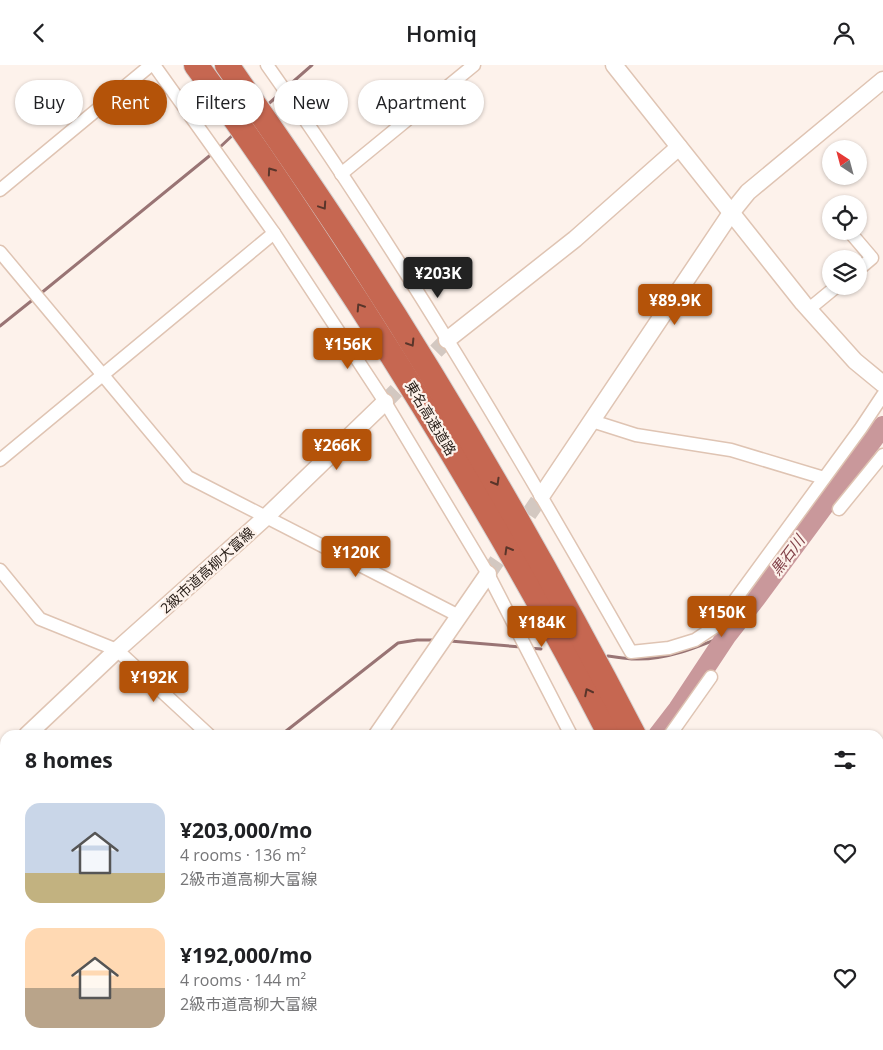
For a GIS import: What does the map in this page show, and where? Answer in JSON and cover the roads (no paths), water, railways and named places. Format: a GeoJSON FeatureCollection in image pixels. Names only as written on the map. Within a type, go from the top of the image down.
{"type":"FeatureCollection","features":[{"type":"Feature","properties":{"kind":"highway","name":"東名高速道路"},"geometry":{"type":"LineString","coordinates":[[196,65],[274,174],[420,399],[517,565],[607,730]]}},
{"type":"Feature","properties":{"kind":"highway","name":"東名高速道路"},"geometry":{"type":"LineString","coordinates":[[227,65],[359,260],[439,387],[493,477],[631,730]]}},
{"type":"Feature","properties":{"kind":"street"},"geometry":{"type":"LineString","coordinates":[[0,190],[153,65],[274,233],[385,402],[488,574],[568,730]]}},
{"type":"Feature","properties":{"kind":"street"},"geometry":{"type":"LineString","coordinates":[[268,65],[341,174],[447,340],[542,495],[631,652],[669,647],[695,640],[716,626],[883,395]]}},
{"type":"Feature","properties":{"kind":"street"},"geometry":{"type":"LineString","coordinates":[[341,174],[474,65]]}},
{"type":"Feature","properties":{"kind":"street"},"geometry":{"type":"LineString","coordinates":[[614,65],[809,309],[856,361],[883,384]]}},
{"type":"Feature","properties":{"kind":"street"},"geometry":{"type":"LineString","coordinates":[[542,495],[748,192],[883,80]]}},
{"type":"Feature","properties":{"kind":"street"},"geometry":{"type":"LineString","coordinates":[[447,340],[575,239],[679,147]]}},
{"type":"Feature","properties":{"kind":"street"},"geometry":{"type":"LineString","coordinates":[[0,460],[274,233]]}},
{"type":"Feature","properties":{"kind":"street"},"geometry":{"type":"LineString","coordinates":[[857,240],[865,250]]}},
{"type":"Feature","properties":{"kind":"street"},"geometry":{"type":"LineString","coordinates":[[0,252],[188,477],[459,615]]}},
{"type":"Feature","properties":{"kind":"street"},"geometry":{"type":"LineString","coordinates":[[867,252],[872,258],[867,262]]}},
{"type":"Feature","properties":{"kind":"street"},"geometry":{"type":"LineString","coordinates":[[809,309],[826,295]]}},
{"type":"Feature","properties":{"kind":"street","name":"2級市道高柳大富線"},"geometry":{"type":"LineString","coordinates":[[32,730],[117,650],[266,517],[385,402]]}},
{"type":"Feature","properties":{"kind":"street"},"geometry":{"type":"LineString","coordinates":[[592,421],[636,435],[731,449],[824,478]]}},
{"type":"Feature","properties":{"kind":"street"},"geometry":{"type":"LineString","coordinates":[[839,509],[883,455]]}},
{"type":"Feature","properties":{"kind":"street"},"geometry":{"type":"LineString","coordinates":[[0,570],[40,619],[117,650],[204,730]]}},
{"type":"Feature","properties":{"kind":"street"},"geometry":{"type":"LineString","coordinates":[[380,730],[488,574]]}},
{"type":"Feature","properties":{"kind":"street"},"geometry":{"type":"LineString","coordinates":[[676,730],[711,677]]}},
{"type":"Feature","properties":{"kind":"waterway"},"geometry":{"type":"LineString","coordinates":[[295,80],[312,65]]}},
{"type":"Feature","properties":{"kind":"waterway"},"geometry":{"type":"LineString","coordinates":[[266,106],[274,99]]}},
{"type":"Feature","properties":{"kind":"waterway"},"geometry":{"type":"LineString","coordinates":[[218,149],[235,133]]}},
{"type":"Feature","properties":{"kind":"waterway"},"geometry":{"type":"LineString","coordinates":[[40,294],[213,153]]}},
{"type":"Feature","properties":{"kind":"waterway"},"geometry":{"type":"LineString","coordinates":[[0,326],[35,298]]}},
{"type":"Feature","properties":{"kind":"waterway","name":"黒石川"},"geometry":{"type":"LineString","coordinates":[[662,730],[727,635],[883,426]]}},
{"type":"Feature","properties":{"kind":"waterway"},"geometry":{"type":"LineString","coordinates":[[608,656],[647,659],[671,655],[727,635]]}},
{"type":"Feature","properties":{"kind":"waterway"},"geometry":{"type":"LineString","coordinates":[[287,730],[398,643],[436,640]]}},
{"type":"Feature","properties":{"kind":"waterway"},"geometry":{"type":"LineString","coordinates":[[450,641],[521,647]]}},
{"type":"Feature","properties":{"kind":"waterway"},"geometry":{"type":"LineString","coordinates":[[529,648],[541,649]]}},
{"type":"Feature","properties":{"kind":"tunnel"},"geometry":{"type":"LineString","coordinates":[[385,402],[447,340]]}},
{"type":"Feature","properties":{"kind":"tunnel"},"geometry":{"type":"LineString","coordinates":[[488,574],[542,495]]}}]}
